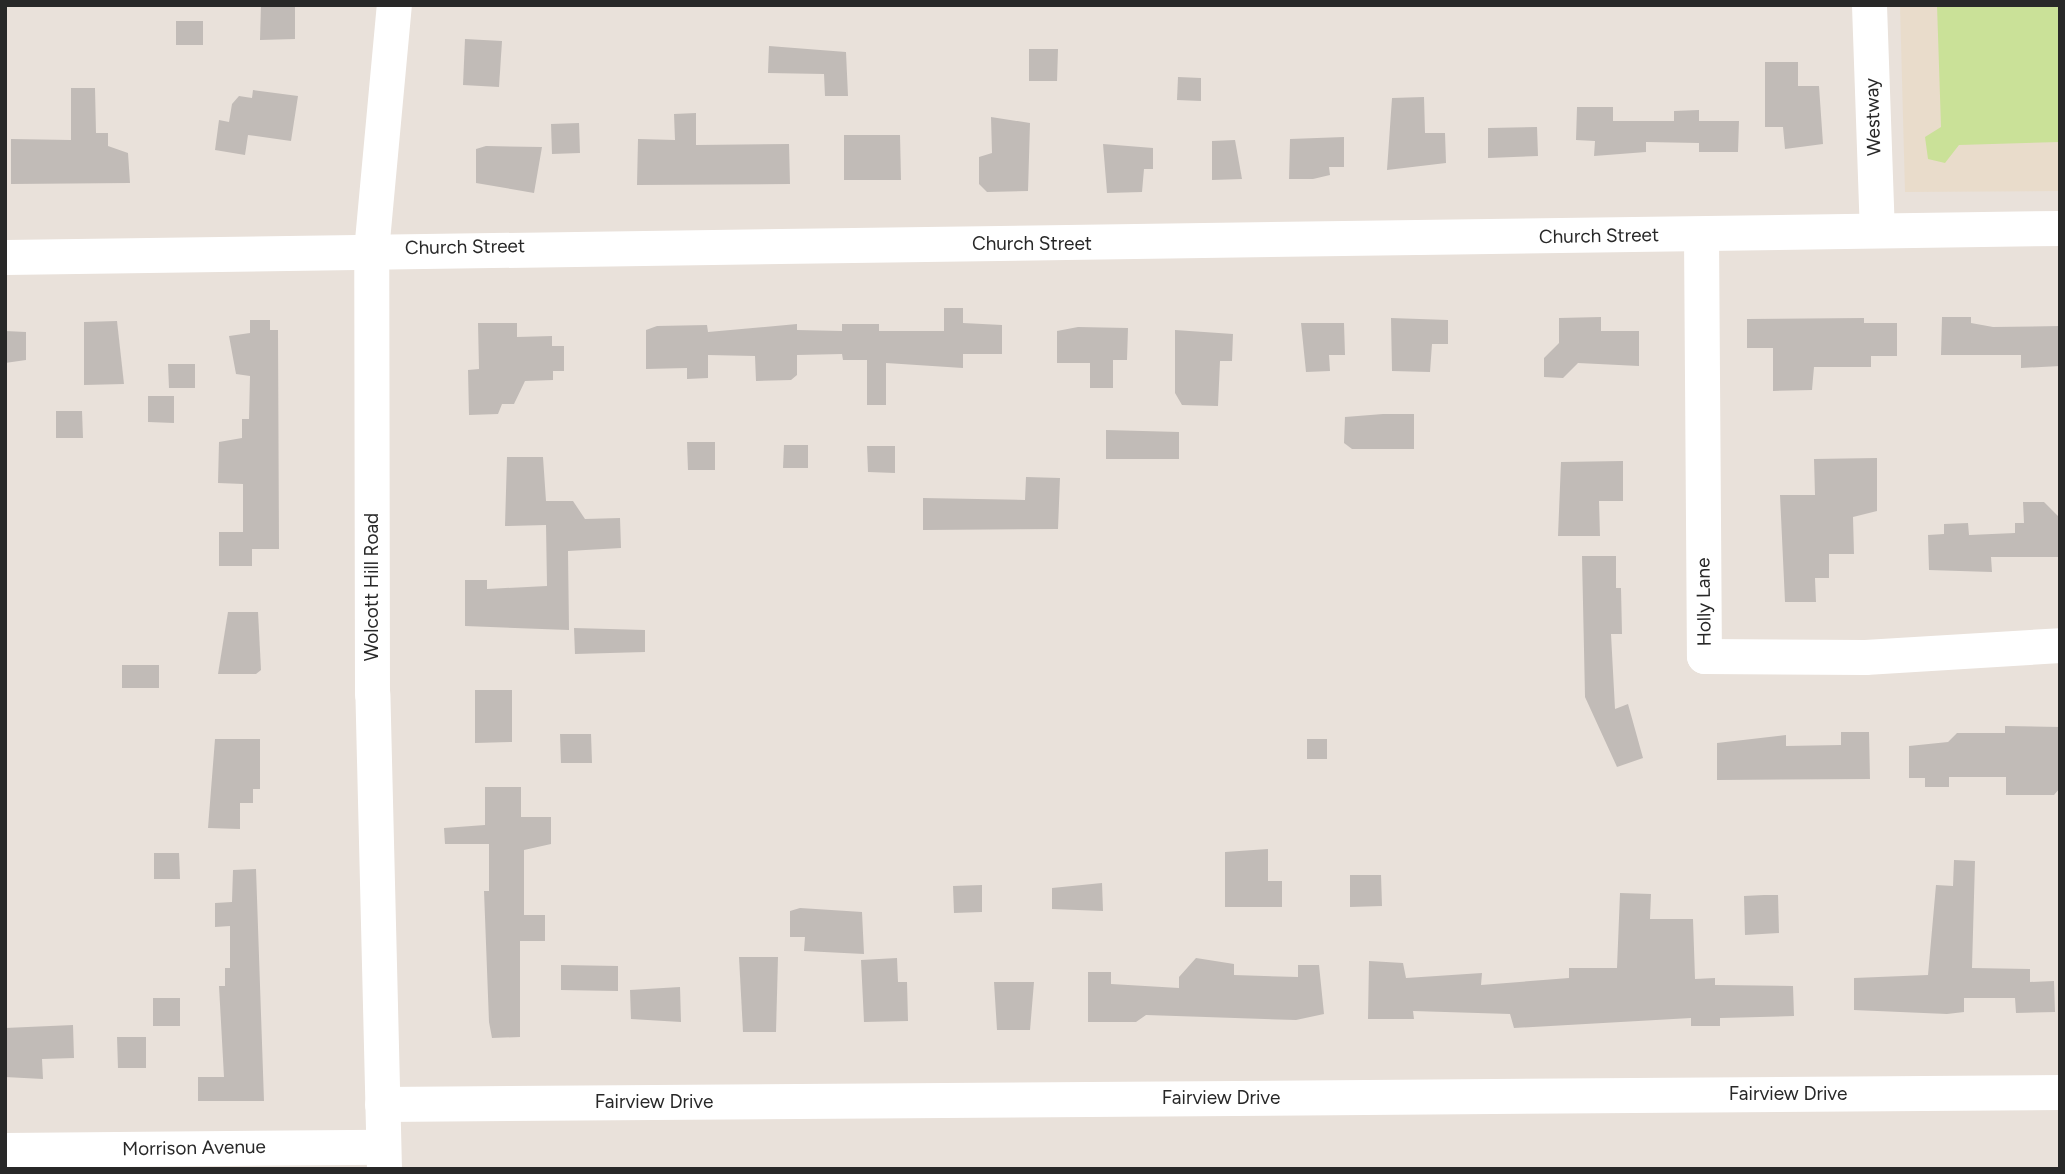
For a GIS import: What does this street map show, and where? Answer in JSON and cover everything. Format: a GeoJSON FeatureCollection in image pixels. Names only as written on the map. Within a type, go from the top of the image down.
{"type":"FeatureCollection","features":[{"type":"Feature","properties":{"kind":"street","name":"Wolcott Hill Road"},"geometry":{"type":"LineString","coordinates":[[384,1158],[371,251],[394,5]]}},
{"type":"Feature","properties":{"kind":"street","name":"Westway"},"geometry":{"type":"LineString","coordinates":[[1869,5],[1877,229]]}},
{"type":"Feature","properties":{"kind":"street","name":"Church Street"},"geometry":{"type":"LineString","coordinates":[[5,257],[2060,228]]}},
{"type":"Feature","properties":{"kind":"street","name":"Holly Lane"},"geometry":{"type":"LineString","coordinates":[[1701,234],[1704,656],[1865,657],[2060,645]]}},
{"type":"Feature","properties":{"kind":"street","name":"Fairview Drive"},"geometry":{"type":"LineString","coordinates":[[382,1104],[2060,1092]]}},
{"type":"Feature","properties":{"kind":"street","name":"Morrison Avenue"},"geometry":{"type":"LineString","coordinates":[[5,1150],[384,1158]]}},
{"type":"Feature","properties":{"kind":"shaded area"},"geometry":{"type":"Polygon","coordinates":[[[1900,5],[2060,5],[2060,191],[1905,192],[1900,5]]]}},
{"type":"Feature","properties":{"kind":"green space"},"geometry":{"type":"Polygon","coordinates":[[[1937,5],[2060,5],[2060,142],[1959,145],[1945,163],[1928,159],[1925,137],[1941,127],[1937,5]]]}},
{"type":"Feature","properties":{"kind":"building"},"geometry":{"type":"Polygon","coordinates":[[[261,5],[295,5],[295,39],[260,40],[261,5]]]}},
{"type":"Feature","properties":{"kind":"building"},"geometry":{"type":"Polygon","coordinates":[[[176,21],[203,21],[203,45],[176,45],[176,21]]]}},
{"type":"Feature","properties":{"kind":"building"},"geometry":{"type":"Polygon","coordinates":[[[465,39],[502,41],[499,87],[463,85],[465,39]]]}},
{"type":"Feature","properties":{"kind":"building"},"geometry":{"type":"Polygon","coordinates":[[[769,46],[846,52],[848,96],[825,96],[824,74],[768,73],[769,46]]]}},
{"type":"Feature","properties":{"kind":"building"},"geometry":{"type":"Polygon","coordinates":[[[1029,49],[1058,49],[1057,81],[1029,81],[1029,49]]]}},
{"type":"Feature","properties":{"kind":"building"},"geometry":{"type":"Polygon","coordinates":[[[1765,62],[1798,62],[1798,86],[1819,86],[1823,144],[1785,149],[1783,127],[1765,127],[1765,62]]]}},
{"type":"Feature","properties":{"kind":"building"},"geometry":{"type":"Polygon","coordinates":[[[1178,77],[1201,78],[1201,101],[1177,100],[1178,77]]]}},
{"type":"Feature","properties":{"kind":"building"},"geometry":{"type":"Polygon","coordinates":[[[71,88],[95,88],[96,133],[108,133],[108,146],[128,153],[130,183],[11,184],[11,139],[71,140],[71,88]]]}},
{"type":"Feature","properties":{"kind":"building"},"geometry":{"type":"Polygon","coordinates":[[[253,90],[298,96],[291,141],[248,135],[245,155],[215,150],[219,120],[229,122],[232,104],[239,96],[252,98],[253,90]]]}},
{"type":"Feature","properties":{"kind":"building"},"geometry":{"type":"Polygon","coordinates":[[[1424,97],[1425,133],[1445,133],[1446,163],[1387,170],[1392,98],[1424,97]]]}},
{"type":"Feature","properties":{"kind":"building"},"geometry":{"type":"Polygon","coordinates":[[[1577,107],[1613,107],[1613,121],[1674,121],[1674,111],[1699,110],[1699,121],[1739,121],[1738,152],[1699,152],[1699,143],[1646,142],[1646,152],[1594,156],[1595,141],[1576,140],[1577,107]]]}},
{"type":"Feature","properties":{"kind":"building"},"geometry":{"type":"Polygon","coordinates":[[[696,113],[696,145],[789,144],[790,184],[637,185],[638,139],[675,140],[674,114],[696,113]]]}},
{"type":"Feature","properties":{"kind":"building"},"geometry":{"type":"Polygon","coordinates":[[[991,117],[1030,123],[1028,191],[987,192],[979,184],[979,157],[992,153],[991,117]]]}},
{"type":"Feature","properties":{"kind":"building"},"geometry":{"type":"Polygon","coordinates":[[[579,123],[580,153],[552,154],[551,124],[579,123]]]}},
{"type":"Feature","properties":{"kind":"building"},"geometry":{"type":"Polygon","coordinates":[[[1537,127],[1538,156],[1488,158],[1488,128],[1537,127]]]}},
{"type":"Feature","properties":{"kind":"building"},"geometry":{"type":"Polygon","coordinates":[[[844,135],[900,135],[901,180],[844,180],[844,135]]]}},
{"type":"Feature","properties":{"kind":"building"},"geometry":{"type":"Polygon","coordinates":[[[1344,137],[1344,167],[1329,167],[1330,175],[1313,179],[1289,179],[1290,139],[1344,137]]]}},
{"type":"Feature","properties":{"kind":"building"},"geometry":{"type":"Polygon","coordinates":[[[1235,140],[1242,179],[1212,180],[1212,141],[1235,140]]]}},
{"type":"Feature","properties":{"kind":"building"},"geometry":{"type":"Polygon","coordinates":[[[1103,144],[1153,148],[1153,169],[1144,169],[1142,192],[1107,193],[1103,144]]]}},
{"type":"Feature","properties":{"kind":"building"},"geometry":{"type":"Polygon","coordinates":[[[486,146],[542,147],[534,193],[476,183],[476,149],[486,146]]]}},
{"type":"Feature","properties":{"kind":"building"},"geometry":{"type":"Polygon","coordinates":[[[944,308],[963,308],[963,323],[1002,325],[1002,354],[963,354],[963,368],[886,363],[886,405],[867,405],[867,360],[843,360],[842,354],[797,355],[797,375],[791,380],[756,381],[755,356],[708,355],[708,378],[687,379],[687,368],[646,369],[646,330],[657,326],[707,325],[708,332],[797,324],[797,330],[842,331],[842,324],[879,324],[879,331],[944,331],[944,308]]]}},
{"type":"Feature","properties":{"kind":"building"},"geometry":{"type":"Polygon","coordinates":[[[1601,317],[1601,331],[1639,331],[1639,366],[1578,363],[1563,378],[1544,377],[1544,358],[1559,343],[1559,318],[1601,317]]]}},
{"type":"Feature","properties":{"kind":"building"},"geometry":{"type":"Polygon","coordinates":[[[1942,317],[1971,317],[1971,323],[1993,327],[2060,326],[2060,366],[2021,368],[2021,355],[1941,355],[1942,317]]]}},
{"type":"Feature","properties":{"kind":"building"},"geometry":{"type":"Polygon","coordinates":[[[1391,318],[1448,320],[1448,344],[1432,344],[1430,372],[1392,371],[1391,318]]]}},
{"type":"Feature","properties":{"kind":"building"},"geometry":{"type":"Polygon","coordinates":[[[1864,318],[1864,323],[1897,323],[1897,356],[1871,356],[1871,367],[1814,367],[1812,390],[1773,391],[1773,348],[1747,348],[1747,319],[1864,318]]]}},
{"type":"Feature","properties":{"kind":"building"},"geometry":{"type":"Polygon","coordinates":[[[250,320],[270,320],[270,330],[278,330],[279,549],[252,549],[252,566],[219,566],[219,532],[243,532],[243,484],[218,483],[219,442],[242,438],[242,419],[249,419],[250,376],[236,374],[229,336],[250,333],[250,320]]]}},
{"type":"Feature","properties":{"kind":"building"},"geometry":{"type":"Polygon","coordinates":[[[117,321],[124,384],[84,385],[84,322],[117,321]]]}},
{"type":"Feature","properties":{"kind":"building"},"geometry":{"type":"Polygon","coordinates":[[[478,323],[517,323],[517,337],[552,336],[552,346],[564,346],[564,371],[553,371],[553,380],[525,381],[514,404],[502,404],[498,414],[469,415],[468,370],[479,369],[478,323]]]}},
{"type":"Feature","properties":{"kind":"building"},"geometry":{"type":"Polygon","coordinates":[[[1301,323],[1344,323],[1345,355],[1329,355],[1330,371],[1306,372],[1301,323]]]}},
{"type":"Feature","properties":{"kind":"building"},"geometry":{"type":"Polygon","coordinates":[[[1078,327],[1128,328],[1127,360],[1113,360],[1113,388],[1090,388],[1090,363],[1057,363],[1057,331],[1078,327]]]}},
{"type":"Feature","properties":{"kind":"building"},"geometry":{"type":"Polygon","coordinates":[[[1175,330],[1233,334],[1232,361],[1220,361],[1218,406],[1182,405],[1175,393],[1175,330]]]}},
{"type":"Feature","properties":{"kind":"building"},"geometry":{"type":"Polygon","coordinates":[[[5,331],[26,332],[26,360],[5,363],[5,331]]]}},
{"type":"Feature","properties":{"kind":"building"},"geometry":{"type":"Polygon","coordinates":[[[168,364],[195,364],[195,388],[169,388],[168,364]]]}},
{"type":"Feature","properties":{"kind":"building"},"geometry":{"type":"Polygon","coordinates":[[[148,396],[174,396],[174,423],[148,422],[148,396]]]}},
{"type":"Feature","properties":{"kind":"building"},"geometry":{"type":"Polygon","coordinates":[[[56,411],[82,411],[83,438],[56,438],[56,411]]]}},
{"type":"Feature","properties":{"kind":"building"},"geometry":{"type":"Polygon","coordinates":[[[1414,414],[1414,449],[1352,449],[1344,443],[1345,417],[1414,414]]]}},
{"type":"Feature","properties":{"kind":"building"},"geometry":{"type":"Polygon","coordinates":[[[1106,430],[1179,432],[1179,459],[1106,459],[1106,430]]]}},
{"type":"Feature","properties":{"kind":"building"},"geometry":{"type":"Polygon","coordinates":[[[687,442],[715,442],[715,470],[688,470],[687,442]]]}},
{"type":"Feature","properties":{"kind":"building"},"geometry":{"type":"Polygon","coordinates":[[[784,445],[808,445],[808,468],[783,468],[784,445]]]}},
{"type":"Feature","properties":{"kind":"building"},"geometry":{"type":"Polygon","coordinates":[[[867,446],[895,446],[895,473],[868,472],[867,446]]]}},
{"type":"Feature","properties":{"kind":"building"},"geometry":{"type":"Polygon","coordinates":[[[507,457],[543,457],[546,501],[573,501],[585,519],[620,518],[621,548],[568,551],[569,630],[465,626],[465,580],[487,580],[487,589],[547,586],[546,525],[505,526],[507,457]]]}},
{"type":"Feature","properties":{"kind":"building"},"geometry":{"type":"Polygon","coordinates":[[[1877,458],[1877,511],[1853,517],[1854,554],[1829,554],[1829,578],[1815,578],[1816,602],[1785,602],[1780,495],[1815,495],[1814,459],[1877,458]]]}},
{"type":"Feature","properties":{"kind":"building"},"geometry":{"type":"Polygon","coordinates":[[[1623,461],[1623,501],[1599,501],[1600,536],[1558,536],[1561,462],[1623,461]]]}},
{"type":"Feature","properties":{"kind":"building"},"geometry":{"type":"Polygon","coordinates":[[[1026,477],[1060,478],[1058,529],[923,530],[923,498],[1025,500],[1026,477]]]}},
{"type":"Feature","properties":{"kind":"building"},"geometry":{"type":"Polygon","coordinates":[[[2023,502],[2044,502],[2060,518],[2060,557],[1991,557],[1992,572],[1929,570],[1928,535],[1944,534],[1944,524],[1968,523],[1969,535],[2015,533],[2015,523],[2024,523],[2023,502]]]}},
{"type":"Feature","properties":{"kind":"building"},"geometry":{"type":"Polygon","coordinates":[[[1582,556],[1616,556],[1616,588],[1621,588],[1622,634],[1611,634],[1615,709],[1628,704],[1643,758],[1617,767],[1585,697],[1582,556]]]}},
{"type":"Feature","properties":{"kind":"building"},"geometry":{"type":"Polygon","coordinates":[[[228,612],[258,612],[261,670],[256,674],[218,674],[228,612]]]}},
{"type":"Feature","properties":{"kind":"building"},"geometry":{"type":"Polygon","coordinates":[[[574,628],[645,630],[645,652],[575,654],[574,628]]]}},
{"type":"Feature","properties":{"kind":"building"},"geometry":{"type":"Polygon","coordinates":[[[122,665],[159,665],[159,688],[122,688],[122,665]]]}},
{"type":"Feature","properties":{"kind":"building"},"geometry":{"type":"Polygon","coordinates":[[[475,690],[512,690],[512,742],[475,743],[475,690]]]}},
{"type":"Feature","properties":{"kind":"building"},"geometry":{"type":"Polygon","coordinates":[[[2005,726],[2060,727],[2060,788],[2054,795],[2006,795],[2006,777],[1949,777],[1949,787],[1925,787],[1925,778],[1909,778],[1909,746],[1948,742],[1957,733],[2005,733],[2005,726]]]}},
{"type":"Feature","properties":{"kind":"building"},"geometry":{"type":"Polygon","coordinates":[[[1841,732],[1869,732],[1870,779],[1717,780],[1717,743],[1786,735],[1786,746],[1841,745],[1841,732]]]}},
{"type":"Feature","properties":{"kind":"building"},"geometry":{"type":"Polygon","coordinates":[[[560,734],[591,734],[592,763],[561,763],[560,734]]]}},
{"type":"Feature","properties":{"kind":"building"},"geometry":{"type":"Polygon","coordinates":[[[215,739],[260,739],[260,789],[253,789],[253,803],[240,803],[240,829],[208,828],[215,739]]]}},
{"type":"Feature","properties":{"kind":"building"},"geometry":{"type":"Polygon","coordinates":[[[1307,739],[1327,739],[1327,759],[1307,759],[1307,739]]]}},
{"type":"Feature","properties":{"kind":"building"},"geometry":{"type":"Polygon","coordinates":[[[485,787],[521,787],[521,817],[551,817],[551,844],[524,850],[524,915],[545,915],[545,941],[520,941],[520,1037],[492,1038],[489,1022],[484,891],[489,891],[489,844],[445,844],[444,828],[485,825],[485,787]]]}},
{"type":"Feature","properties":{"kind":"building"},"geometry":{"type":"Polygon","coordinates":[[[1268,849],[1268,881],[1282,881],[1282,907],[1225,907],[1225,852],[1268,849]]]}},
{"type":"Feature","properties":{"kind":"building"},"geometry":{"type":"Polygon","coordinates":[[[154,853],[179,853],[180,879],[154,879],[154,853]]]}},
{"type":"Feature","properties":{"kind":"building"},"geometry":{"type":"Polygon","coordinates":[[[1954,860],[1975,861],[1972,968],[2030,969],[2030,982],[2054,981],[2055,1012],[2016,1013],[2015,998],[1964,998],[1964,1012],[1947,1014],[1854,1010],[1854,978],[1928,975],[1936,885],[1953,886],[1954,860]]]}},
{"type":"Feature","properties":{"kind":"building"},"geometry":{"type":"Polygon","coordinates":[[[256,869],[264,1101],[198,1101],[198,1077],[224,1077],[219,986],[225,986],[225,968],[230,968],[230,926],[215,927],[215,903],[232,902],[233,870],[256,869]]]}},
{"type":"Feature","properties":{"kind":"building"},"geometry":{"type":"Polygon","coordinates":[[[1350,875],[1381,875],[1382,906],[1350,907],[1350,875]]]}},
{"type":"Feature","properties":{"kind":"building"},"geometry":{"type":"Polygon","coordinates":[[[1102,883],[1103,911],[1052,909],[1052,888],[1102,883]]]}},
{"type":"Feature","properties":{"kind":"building"},"geometry":{"type":"Polygon","coordinates":[[[982,885],[982,912],[954,913],[953,886],[982,885]]]}},
{"type":"Feature","properties":{"kind":"building"},"geometry":{"type":"Polygon","coordinates":[[[1620,893],[1651,894],[1650,919],[1693,919],[1695,979],[1715,978],[1715,985],[1793,986],[1794,1016],[1720,1018],[1720,1026],[1691,1026],[1691,1018],[1514,1028],[1510,1014],[1413,1011],[1414,1019],[1368,1019],[1369,961],[1403,963],[1406,978],[1482,973],[1481,985],[1569,978],[1569,968],[1617,968],[1620,893]]]}},
{"type":"Feature","properties":{"kind":"building"},"geometry":{"type":"Polygon","coordinates":[[[1778,895],[1779,933],[1745,935],[1744,896],[1778,895]]]}},
{"type":"Feature","properties":{"kind":"building"},"geometry":{"type":"Polygon","coordinates":[[[800,908],[862,912],[864,954],[804,951],[805,937],[790,937],[790,911],[800,908]]]}},
{"type":"Feature","properties":{"kind":"building"},"geometry":{"type":"Polygon","coordinates":[[[739,957],[778,957],[776,1032],[743,1032],[739,957]]]}},
{"type":"Feature","properties":{"kind":"building"},"geometry":{"type":"Polygon","coordinates":[[[897,958],[898,982],[907,982],[908,1021],[864,1022],[861,960],[897,958]]]}},
{"type":"Feature","properties":{"kind":"building"},"geometry":{"type":"Polygon","coordinates":[[[1196,958],[1234,964],[1234,975],[1298,977],[1298,965],[1319,965],[1324,1014],[1296,1020],[1146,1015],[1136,1022],[1088,1022],[1088,972],[1111,972],[1111,984],[1179,988],[1179,977],[1196,958]]]}},
{"type":"Feature","properties":{"kind":"building"},"geometry":{"type":"Polygon","coordinates":[[[561,965],[618,966],[618,991],[561,990],[561,965]]]}},
{"type":"Feature","properties":{"kind":"building"},"geometry":{"type":"Polygon","coordinates":[[[994,982],[1034,982],[1030,1030],[997,1030],[994,982]]]}},
{"type":"Feature","properties":{"kind":"building"},"geometry":{"type":"Polygon","coordinates":[[[680,987],[681,1022],[631,1019],[630,990],[680,987]]]}},
{"type":"Feature","properties":{"kind":"building"},"geometry":{"type":"Polygon","coordinates":[[[153,998],[180,998],[180,1026],[153,1026],[153,998]]]}},
{"type":"Feature","properties":{"kind":"building"},"geometry":{"type":"Polygon","coordinates":[[[73,1025],[74,1058],[42,1059],[43,1079],[5,1077],[5,1028],[73,1025]]]}},
{"type":"Feature","properties":{"kind":"building"},"geometry":{"type":"Polygon","coordinates":[[[117,1037],[146,1037],[146,1068],[118,1068],[117,1037]]]}}]}
